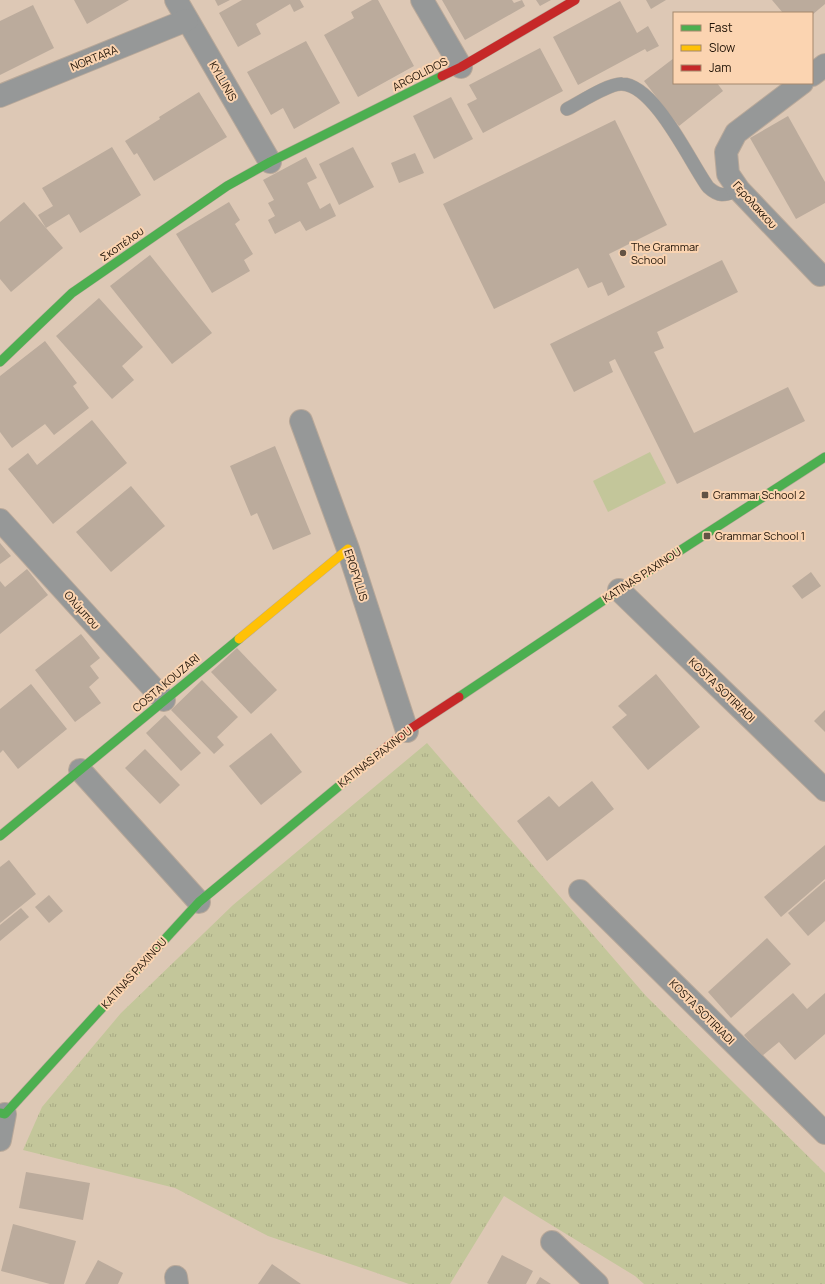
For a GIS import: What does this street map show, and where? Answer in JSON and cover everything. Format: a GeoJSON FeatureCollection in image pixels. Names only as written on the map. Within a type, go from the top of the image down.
{"type":"FeatureCollection","features":[{"type":"Feature","properties":{"kind":"street","name":"KYLLINIS"},"geometry":{"type":"LineString","coordinates":[[176,0],[270,162]]}},
{"type":"Feature","properties":{"kind":"street"},"geometry":{"type":"LineString","coordinates":[[422,0],[461,67]]}},
{"type":"Feature","properties":{"kind":"street","name":"ARGOLIDOS"},"geometry":{"type":"LineString","coordinates":[[270,162],[461,67],[575,0]]}},
{"type":"Feature","properties":{"kind":"street","name":"NORTARA"},"geometry":{"type":"LineString","coordinates":[[0,96],[187,20]]}},
{"type":"Feature","properties":{"kind":"street"},"geometry":{"type":"LineString","coordinates":[[813,74],[825,66]]}},
{"type":"Feature","properties":{"kind":"street","name":"Γερολακκου"},"geometry":{"type":"LineString","coordinates":[[801,84],[736,133],[726,152],[728,174],[739,190],[820,275]]}},
{"type":"Feature","properties":{"kind":"street","name":"Σκοπέλου"},"geometry":{"type":"LineString","coordinates":[[0,362],[72,294],[227,186],[270,162]]}},
{"type":"Feature","properties":{"kind":"street","name":"EROFYLLIS"},"geometry":{"type":"LineString","coordinates":[[301,421],[348,549],[407,731]]}},
{"type":"Feature","properties":{"kind":"street","name":"KATINAS PAXINOU"},"geometry":{"type":"LineString","coordinates":[[0,1140],[2,1114],[199,902],[407,731],[619,590],[825,457]]}},
{"type":"Feature","properties":{"kind":"street","name":"Ολύμπου"},"geometry":{"type":"LineString","coordinates":[[0,520],[164,700]]}},
{"type":"Feature","properties":{"kind":"street","name":"COSTA KOUZARI"},"geometry":{"type":"LineString","coordinates":[[2,830],[80,770],[348,549]]}},
{"type":"Feature","properties":{"kind":"street","name":"KOSTA SOTIRIADI"},"geometry":{"type":"LineString","coordinates":[[619,590],[825,790]]}},
{"type":"Feature","properties":{"kind":"street"},"geometry":{"type":"LineString","coordinates":[[80,770],[199,902]]}},
{"type":"Feature","properties":{"kind":"street","name":"KOSTA SOTIRIADI"},"geometry":{"type":"LineString","coordinates":[[580,891],[825,1133]]}},
{"type":"Feature","properties":{"kind":"street"},"geometry":{"type":"LineString","coordinates":[[552,1242],[597,1284]]}},
{"type":"Feature","properties":{"kind":"lane"},"geometry":{"type":"LineString","coordinates":[[567,110],[604,89],[621,83],[634,87],[651,100],[667,120],[708,187],[715,194],[726,195],[739,190]]}},
{"type":"Feature","properties":{"kind":"green space"},"geometry":{"type":"Polygon","coordinates":[[[650,452],[666,483],[608,512],[593,481],[650,452]]]}},
{"type":"Feature","properties":{"kind":"green space"},"geometry":{"type":"Polygon","coordinates":[[[427,743],[646,996],[825,1173],[825,1284],[644,1284],[635,1276],[504,1196],[450,1284],[409,1284],[268,1236],[175,1188],[23,1150],[42,1107],[121,1013],[233,905],[427,743]]]}},
{"type":"Feature","properties":{"kind":"building"},"geometry":{"type":"Polygon","coordinates":[[[74,0],[129,0],[87,24],[74,0]]]}},
{"type":"Feature","properties":{"kind":"building"},"geometry":{"type":"Polygon","coordinates":[[[215,0],[230,0],[218,6],[215,0]]]}},
{"type":"Feature","properties":{"kind":"building"},"geometry":{"type":"Polygon","coordinates":[[[242,0],[300,0],[304,7],[294,12],[290,4],[256,24],[261,34],[238,47],[219,13],[242,0]]]}},
{"type":"Feature","properties":{"kind":"building"},"geometry":{"type":"Polygon","coordinates":[[[372,0],[378,0],[414,66],[358,97],[324,35],[354,18],[351,12],[372,0]]]}},
{"type":"Feature","properties":{"kind":"building"},"geometry":{"type":"Polygon","coordinates":[[[442,0],[512,0],[514,3],[522,0],[525,6],[465,40],[442,0]]]}},
{"type":"Feature","properties":{"kind":"building"},"geometry":{"type":"Polygon","coordinates":[[[536,0],[551,0],[540,6],[536,0]]]}},
{"type":"Feature","properties":{"kind":"building"},"geometry":{"type":"Polygon","coordinates":[[[646,0],[666,0],[651,9],[646,0]]]}},
{"type":"Feature","properties":{"kind":"building"},"geometry":{"type":"Polygon","coordinates":[[[772,0],[825,0],[825,4],[813,14],[813,12],[782,12],[772,0]]]}},
{"type":"Feature","properties":{"kind":"building"},"geometry":{"type":"Polygon","coordinates":[[[620,1],[637,33],[648,26],[659,46],[647,52],[645,49],[578,85],[553,37],[620,1]]]}},
{"type":"Feature","properties":{"kind":"building"},"geometry":{"type":"Polygon","coordinates":[[[33,5],[54,48],[0,75],[0,21],[33,5]]]}},
{"type":"Feature","properties":{"kind":"building"},"geometry":{"type":"Polygon","coordinates":[[[306,41],[340,103],[294,129],[283,108],[271,115],[247,72],[306,41]]]}},
{"type":"Feature","properties":{"kind":"building"},"geometry":{"type":"Polygon","coordinates":[[[540,48],[563,91],[483,133],[467,104],[477,99],[469,85],[540,48]]]}},
{"type":"Feature","properties":{"kind":"building"},"geometry":{"type":"Polygon","coordinates":[[[673,59],[673,84],[718,84],[723,91],[679,126],[644,81],[673,59]]]}},
{"type":"Feature","properties":{"kind":"building"},"geometry":{"type":"Polygon","coordinates":[[[199,92],[227,137],[154,181],[137,153],[134,155],[125,141],[160,119],[159,117],[199,92]]]}},
{"type":"Feature","properties":{"kind":"building"},"geometry":{"type":"Polygon","coordinates":[[[451,97],[473,139],[434,159],[413,116],[451,97]]]}},
{"type":"Feature","properties":{"kind":"building"},"geometry":{"type":"Polygon","coordinates":[[[788,116],[825,182],[825,203],[796,219],[750,138],[788,116]]]}},
{"type":"Feature","properties":{"kind":"building"},"geometry":{"type":"Polygon","coordinates":[[[615,120],[667,225],[609,254],[625,287],[608,296],[602,282],[588,288],[578,268],[494,309],[443,204],[615,120]]]}},
{"type":"Feature","properties":{"kind":"building"},"geometry":{"type":"Polygon","coordinates":[[[112,147],[141,195],[80,233],[69,214],[46,228],[38,215],[53,206],[42,188],[112,147]]]}},
{"type":"Feature","properties":{"kind":"building"},"geometry":{"type":"Polygon","coordinates":[[[353,147],[374,187],[339,205],[319,164],[353,147]]]}},
{"type":"Feature","properties":{"kind":"building"},"geometry":{"type":"Polygon","coordinates":[[[415,153],[424,173],[399,183],[391,163],[415,153]]]}},
{"type":"Feature","properties":{"kind":"building"},"geometry":{"type":"Polygon","coordinates":[[[306,157],[317,178],[307,183],[320,209],[330,203],[336,216],[306,231],[300,221],[275,234],[268,220],[275,216],[268,203],[274,200],[263,180],[306,157]]]}},
{"type":"Feature","properties":{"kind":"building"},"geometry":{"type":"Polygon","coordinates":[[[24,202],[63,248],[11,292],[0,279],[0,222],[24,202]]]}},
{"type":"Feature","properties":{"kind":"building"},"geometry":{"type":"Polygon","coordinates":[[[229,202],[240,220],[235,224],[253,254],[244,260],[250,271],[212,293],[176,234],[229,202]]]}},
{"type":"Feature","properties":{"kind":"building"},"geometry":{"type":"Polygon","coordinates":[[[150,255],[212,333],[172,364],[110,286],[150,255]]]}},
{"type":"Feature","properties":{"kind":"building"},"geometry":{"type":"Polygon","coordinates":[[[722,260],[738,292],[657,332],[664,348],[654,352],[694,433],[788,387],[805,421],[677,484],[615,359],[609,362],[613,372],[574,392],[550,344],[722,260]]]}},
{"type":"Feature","properties":{"kind":"building"},"geometry":{"type":"Polygon","coordinates":[[[99,298],[143,347],[122,366],[134,380],[112,399],[56,336],[99,298]]]}},
{"type":"Feature","properties":{"kind":"building"},"geometry":{"type":"Polygon","coordinates":[[[45,341],[77,383],[73,386],[89,408],[54,435],[45,424],[12,448],[0,432],[0,376],[45,341]]]}},
{"type":"Feature","properties":{"kind":"building"},"geometry":{"type":"Polygon","coordinates":[[[92,420],[127,463],[53,524],[8,469],[28,453],[37,465],[92,420]]]}},
{"type":"Feature","properties":{"kind":"building"},"geometry":{"type":"Polygon","coordinates":[[[275,446],[311,534],[273,550],[257,513],[251,516],[230,466],[275,446]]]}},
{"type":"Feature","properties":{"kind":"building"},"geometry":{"type":"Polygon","coordinates":[[[131,486],[165,526],[111,572],[76,532],[131,486]]]}},
{"type":"Feature","properties":{"kind":"building"},"geometry":{"type":"Polygon","coordinates":[[[0,543],[11,556],[0,564],[0,543]]]}},
{"type":"Feature","properties":{"kind":"building"},"geometry":{"type":"Polygon","coordinates":[[[27,569],[48,595],[0,634],[0,581],[5,587],[27,569]]]}},
{"type":"Feature","properties":{"kind":"building"},"geometry":{"type":"Polygon","coordinates":[[[811,572],[821,586],[802,599],[792,586],[811,572]]]}},
{"type":"Feature","properties":{"kind":"building"},"geometry":{"type":"Polygon","coordinates":[[[81,634],[100,658],[90,666],[99,678],[89,687],[101,703],[75,722],[35,670],[81,634]]]}},
{"type":"Feature","properties":{"kind":"building"},"geometry":{"type":"Polygon","coordinates":[[[237,648],[277,690],[251,714],[211,672],[237,648]]]}},
{"type":"Feature","properties":{"kind":"building"},"geometry":{"type":"Polygon","coordinates":[[[656,674],[700,727],[648,770],[612,727],[627,715],[618,706],[656,674]]]}},
{"type":"Feature","properties":{"kind":"building"},"geometry":{"type":"Polygon","coordinates":[[[202,680],[238,717],[217,737],[224,745],[214,754],[171,710],[202,680]]]}},
{"type":"Feature","properties":{"kind":"building"},"geometry":{"type":"Polygon","coordinates":[[[31,684],[67,729],[18,769],[3,750],[0,753],[0,709],[31,684]]]}},
{"type":"Feature","properties":{"kind":"building"},"geometry":{"type":"Polygon","coordinates":[[[825,710],[825,732],[814,721],[825,710]]]}},
{"type":"Feature","properties":{"kind":"building"},"geometry":{"type":"Polygon","coordinates":[[[165,715],[201,753],[181,771],[146,733],[165,715]]]}},
{"type":"Feature","properties":{"kind":"building"},"geometry":{"type":"Polygon","coordinates":[[[271,733],[302,772],[261,805],[229,766],[271,733]]]}},
{"type":"Feature","properties":{"kind":"building"},"geometry":{"type":"Polygon","coordinates":[[[145,749],[180,785],[160,804],[125,768],[145,749]]]}},
{"type":"Feature","properties":{"kind":"building"},"geometry":{"type":"Polygon","coordinates":[[[592,781],[614,809],[547,861],[517,821],[549,796],[559,807],[592,781]]]}},
{"type":"Feature","properties":{"kind":"building"},"geometry":{"type":"Polygon","coordinates":[[[825,845],[825,879],[781,917],[764,897],[825,845]]]}},
{"type":"Feature","properties":{"kind":"building"},"geometry":{"type":"Polygon","coordinates":[[[9,860],[36,894],[0,923],[0,867],[9,860]]]}},
{"type":"Feature","properties":{"kind":"building"},"geometry":{"type":"Polygon","coordinates":[[[825,881],[825,921],[808,936],[788,913],[825,881]]]}},
{"type":"Feature","properties":{"kind":"building"},"geometry":{"type":"Polygon","coordinates":[[[49,895],[63,911],[49,923],[35,907],[49,895]]]}},
{"type":"Feature","properties":{"kind":"building"},"geometry":{"type":"Polygon","coordinates":[[[21,908],[29,917],[0,941],[0,925],[21,908]]]}},
{"type":"Feature","properties":{"kind":"building"},"geometry":{"type":"Polygon","coordinates":[[[767,938],[791,964],[731,1018],[708,992],[767,938]]]}},
{"type":"Feature","properties":{"kind":"building"},"geometry":{"type":"Polygon","coordinates":[[[793,993],[807,1009],[825,993],[825,1034],[795,1060],[779,1042],[762,1056],[744,1035],[793,993]]]}},
{"type":"Feature","properties":{"kind":"building"},"geometry":{"type":"Polygon","coordinates":[[[26,1172],[90,1183],[83,1220],[19,1208],[26,1172]]]}},
{"type":"Feature","properties":{"kind":"building"},"geometry":{"type":"Polygon","coordinates":[[[13,1224],[76,1241],[64,1284],[50,1284],[1,1271],[13,1224]]]}},
{"type":"Feature","properties":{"kind":"building"},"geometry":{"type":"Polygon","coordinates":[[[502,1255],[533,1271],[526,1284],[487,1283],[502,1255]]]}},
{"type":"Feature","properties":{"kind":"building"},"geometry":{"type":"Polygon","coordinates":[[[98,1260],[123,1273],[118,1284],[85,1284],[98,1260]]]}},
{"type":"Feature","properties":{"kind":"building"},"geometry":{"type":"Polygon","coordinates":[[[272,1264],[301,1284],[258,1284],[272,1264]]]}},
{"type":"Feature","properties":{"kind":"building"},"geometry":{"type":"Polygon","coordinates":[[[540,1277],[551,1284],[536,1284],[540,1277]]]}},
{"type":"Feature","properties":{"kind":"traffic: fast"},"geometry":{"type":"LineString","coordinates":[[0,362],[72,293],[227,186],[270,162],[442,76]]}},
{"type":"Feature","properties":{"kind":"traffic: fast"},"geometry":{"type":"LineString","coordinates":[[459,697],[619,590],[825,457]]}},
{"type":"Feature","properties":{"kind":"traffic: fast"},"geometry":{"type":"LineString","coordinates":[[0,836],[239,639]]}},
{"type":"Feature","properties":{"kind":"traffic: fast"},"geometry":{"type":"LineString","coordinates":[[0,1113],[5,1114],[199,902],[379,753]]}},
{"type":"Feature","properties":{"kind":"traffic: slow"},"geometry":{"type":"LineString","coordinates":[[239,639],[348,549]]}},
{"type":"Feature","properties":{"kind":"traffic: jam"},"geometry":{"type":"LineString","coordinates":[[442,76],[461,67],[575,0]]}},
{"type":"Feature","properties":{"kind":"traffic: jam"},"geometry":{"type":"LineString","coordinates":[[379,753],[407,731],[459,697]]}},
{"type":"Feature","properties":{"kind":"place","name":"The Grammar School"},"geometry":{"type":"Point","coordinates":[623,253]}},
{"type":"Feature","properties":{"kind":"place","name":"Grammar School 2"},"geometry":{"type":"Point","coordinates":[705,495]}},
{"type":"Feature","properties":{"kind":"place","name":"Grammar School 1"},"geometry":{"type":"Point","coordinates":[707,536]}}]}
